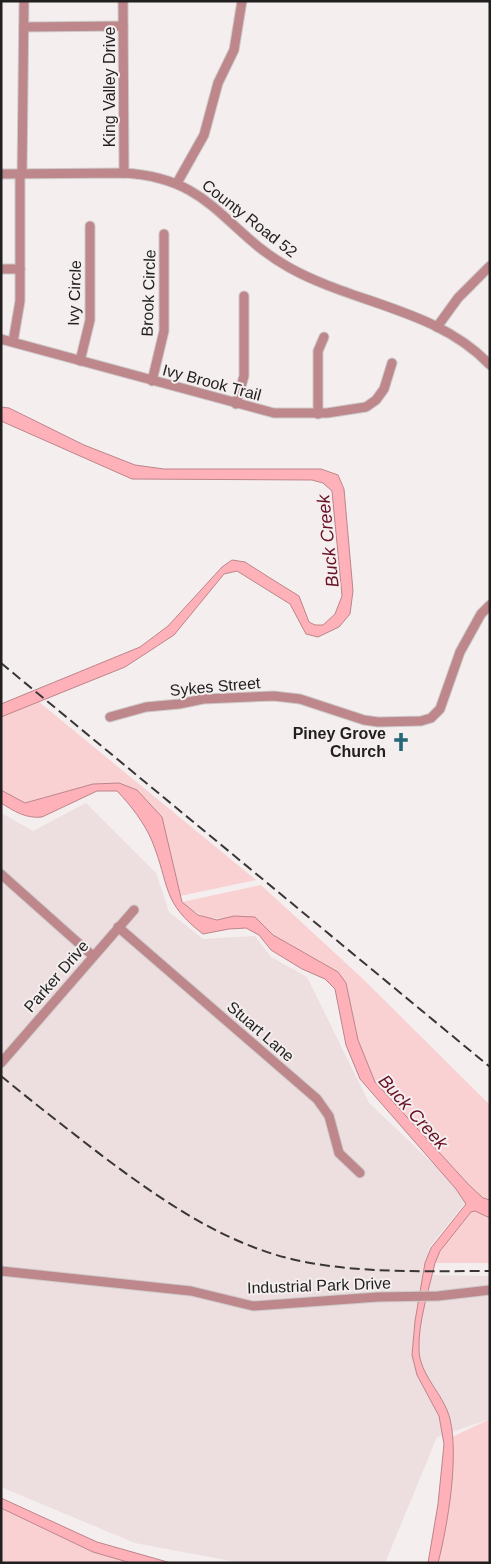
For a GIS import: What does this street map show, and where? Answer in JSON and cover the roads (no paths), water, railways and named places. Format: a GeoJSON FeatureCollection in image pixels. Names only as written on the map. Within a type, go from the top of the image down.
{"type":"FeatureCollection","features":[{"type":"Feature","properties":{"kind":"street"},"geometry":{"type":"LineString","coordinates":[[13,342],[19,313],[24,1]]}},
{"type":"Feature","properties":{"kind":"street","name":"King Valley Drive"},"geometry":{"type":"LineString","coordinates":[[123,1],[124,173]]}},
{"type":"Feature","properties":{"kind":"street"},"geometry":{"type":"LineString","coordinates":[[177,184],[204,135],[218,83],[234,50],[242,1]]}},
{"type":"Feature","properties":{"kind":"street"},"geometry":{"type":"LineString","coordinates":[[24,27],[123,26]]}},
{"type":"Feature","properties":{"kind":"street","name":"County Road 52"},"geometry":{"type":"LineString","coordinates":[[1,174],[124,173],[149,175],[177,184],[205,199],[254,243],[293,270],[437,327],[467,345],[490,365]]}},
{"type":"Feature","properties":{"kind":"street","name":"Ivy Circle"},"geometry":{"type":"LineString","coordinates":[[80,361],[90,320],[90,226]]}},
{"type":"Feature","properties":{"kind":"street","name":"Brook Circle"},"geometry":{"type":"LineString","coordinates":[[152,381],[164,331],[164,234]]}},
{"type":"Feature","properties":{"kind":"street"},"geometry":{"type":"LineString","coordinates":[[437,327],[466,290],[490,266]]}},
{"type":"Feature","properties":{"kind":"street"},"geometry":{"type":"LineString","coordinates":[[1,269],[20,269]]}},
{"type":"Feature","properties":{"kind":"street"},"geometry":{"type":"LineString","coordinates":[[236,404],[244,376],[244,296]]}},
{"type":"Feature","properties":{"kind":"street"},"geometry":{"type":"LineString","coordinates":[[318,414],[318,350],[324,337]]}},
{"type":"Feature","properties":{"kind":"street","name":"Ivy Brook Trail"},"geometry":{"type":"LineString","coordinates":[[1,339],[267,413],[318,414],[351,410],[371,404],[384,389],[392,363]]}},
{"type":"Feature","properties":{"kind":"street","name":"Sykes Street"},"geometry":{"type":"LineString","coordinates":[[110,717],[146,707],[203,699],[274,696],[300,699],[370,721],[426,720],[440,708],[460,652],[481,614],[490,605]]}},
{"type":"Feature","properties":{"kind":"street"},"geometry":{"type":"LineString","coordinates":[[1,874],[94,956]]}},
{"type":"Feature","properties":{"kind":"street","name":"Parker Drive"},"geometry":{"type":"LineString","coordinates":[[1,1063],[134,910]]}},
{"type":"Feature","properties":{"kind":"street","name":"Stuart Lane"},"geometry":{"type":"LineString","coordinates":[[118,927],[317,1098],[329,1116],[339,1153],[360,1173]]}},
{"type":"Feature","properties":{"kind":"street","name":"Industrial Park Drive"},"geometry":{"type":"LineString","coordinates":[[1,1270],[192,1291],[253,1306],[438,1296],[490,1290]]}},
{"type":"Feature","properties":{"kind":"railway"},"geometry":{"type":"LineString","coordinates":[[1,663],[490,1067]]}},
{"type":"Feature","properties":{"kind":"railway"},"geometry":{"type":"LineString","coordinates":[[1,1076],[105,1158],[155,1194],[207,1226],[263,1251],[292,1259],[344,1268],[406,1271],[490,1271]]}},
{"type":"Feature","properties":{"kind":"place","name":"Piney Grove Church"},"geometry":{"type":"Point","coordinates":[401,742]}},
{"type":"Feature","properties":{"kind":"water label","name":"Buck Creek"},"geometry":{"type":"Point","coordinates":[328,541]}},
{"type":"Feature","properties":{"kind":"water label","name":"Buck Creek"},"geometry":{"type":"Point","coordinates":[413,1112]}}]}
